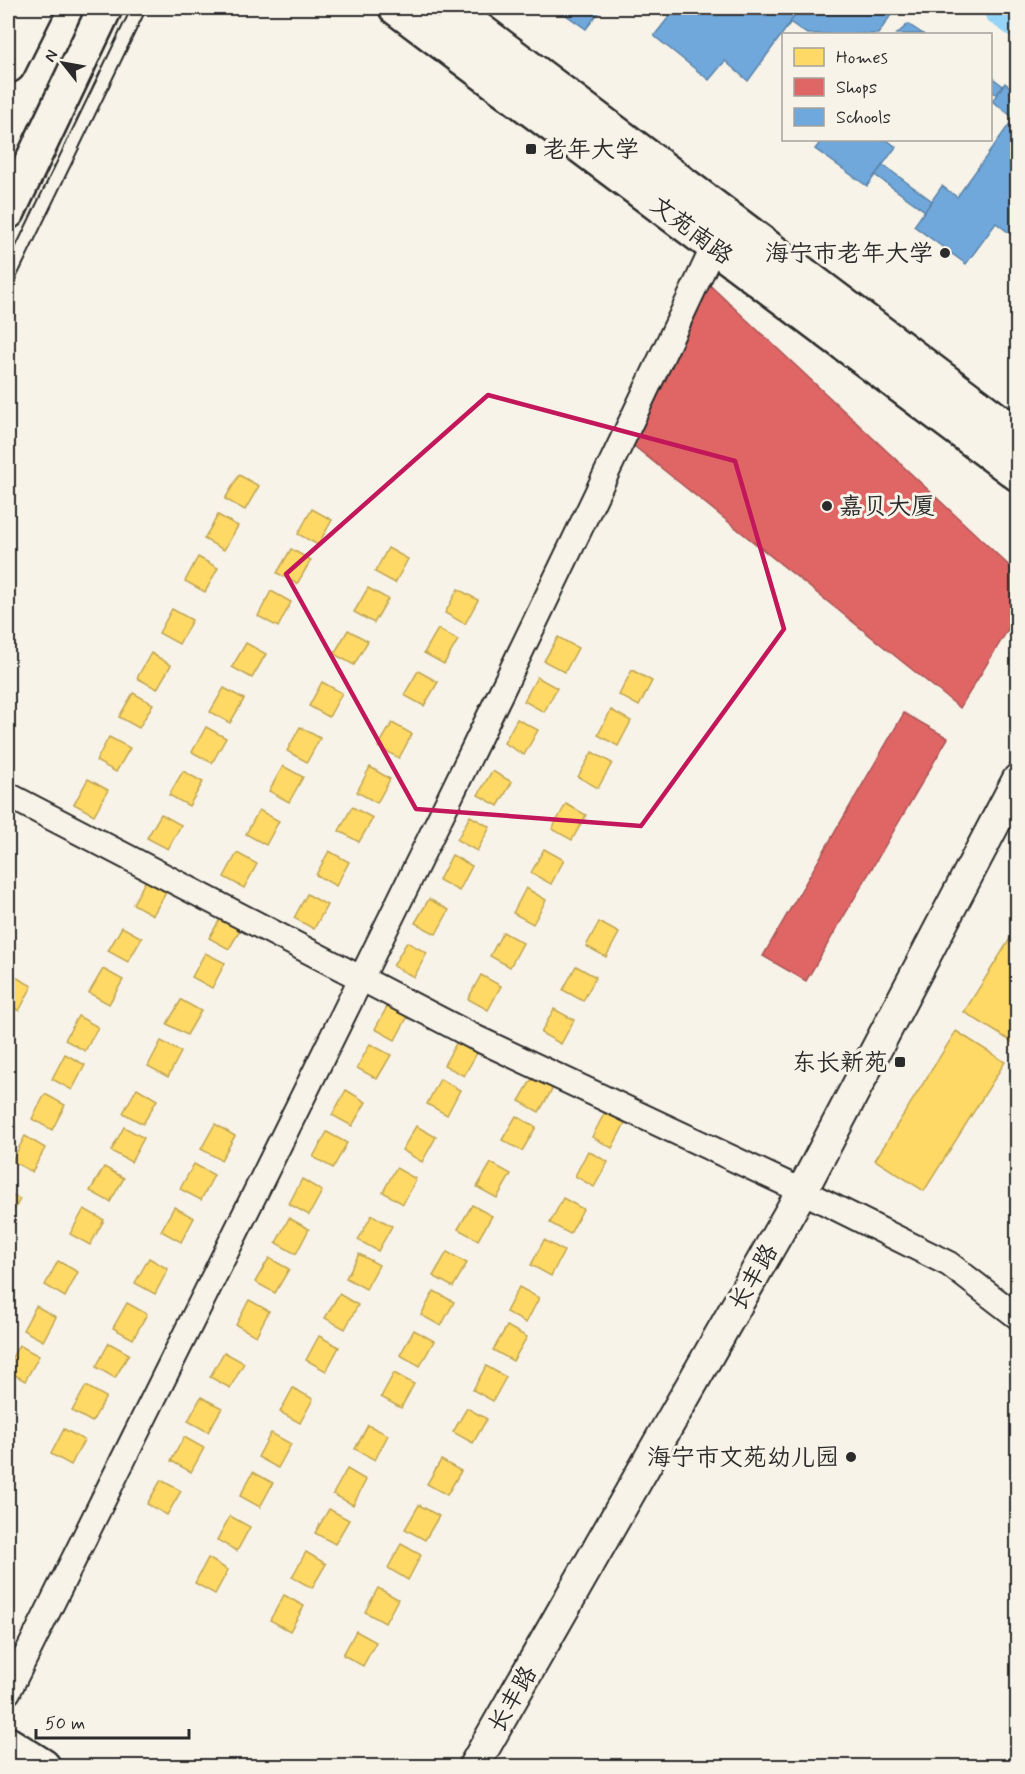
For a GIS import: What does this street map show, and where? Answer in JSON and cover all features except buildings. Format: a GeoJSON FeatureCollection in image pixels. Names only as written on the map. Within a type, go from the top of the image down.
{"type":"FeatureCollection","features":[{"type":"Feature","properties":{"kind":"main road"},"geometry":{"type":"LineString","coordinates":[[8,66],[37,8]]}},
{"type":"Feature","properties":{"kind":"main road"},"geometry":{"type":"LineString","coordinates":[[8,212],[105,8]]}},
{"type":"Feature","properties":{"kind":"main road","name":"文苑南路"},"geometry":{"type":"LineString","coordinates":[[396,8],[1017,474]]}},
{"type":"Feature","properties":{"kind":"main road","name":"文苑南路"},"geometry":{"type":"LineString","coordinates":[[450,8],[1017,436]]}},
{"type":"Feature","properties":{"kind":"main road"},"geometry":{"type":"LineString","coordinates":[[8,1744],[43,1767]]}},
{"type":"Feature","properties":{"kind":"street"},"geometry":{"type":"LineString","coordinates":[[8,1692],[361,980],[728,217]]}},
{"type":"Feature","properties":{"kind":"street","name":"长丰路"},"geometry":{"type":"LineString","coordinates":[[474,1767],[802,1191],[1017,779]]}},
{"type":"Feature","properties":{"kind":"street"},"geometry":{"type":"LineString","coordinates":[[8,795],[474,1037],[802,1191],[949,1264],[1017,1317]]}},
{"type":"Feature","properties":{"kind":"lane"},"geometry":{"type":"LineString","coordinates":[[8,279],[139,8]]}},
{"type":"Feature","properties":{"kind":"highlighted area"},"geometry":{"type":"Polygon","coordinates":[[[488,395],[735,461],[784,629],[641,826],[416,809],[286,574],[488,395]]]}},
{"type":"Feature","properties":{"kind":"waterway"},"geometry":{"type":"LineString","coordinates":[[1002,8],[1018,19]]}},
{"type":"Feature","properties":{"kind":"place","name":"老年大学"},"geometry":{"type":"Point","coordinates":[531,149]}},
{"type":"Feature","properties":{"kind":"place","name":"海宁市老年大学"},"geometry":{"type":"Point","coordinates":[945,253]}},
{"type":"Feature","properties":{"kind":"place","name":"嘉贝大厦"},"geometry":{"type":"Point","coordinates":[827,506]}},
{"type":"Feature","properties":{"kind":"place","name":"东长新苑"},"geometry":{"type":"Point","coordinates":[900,1062]}},
{"type":"Feature","properties":{"kind":"place","name":"海宁市文苑幼儿园"},"geometry":{"type":"Point","coordinates":[851,1457]}}]}
